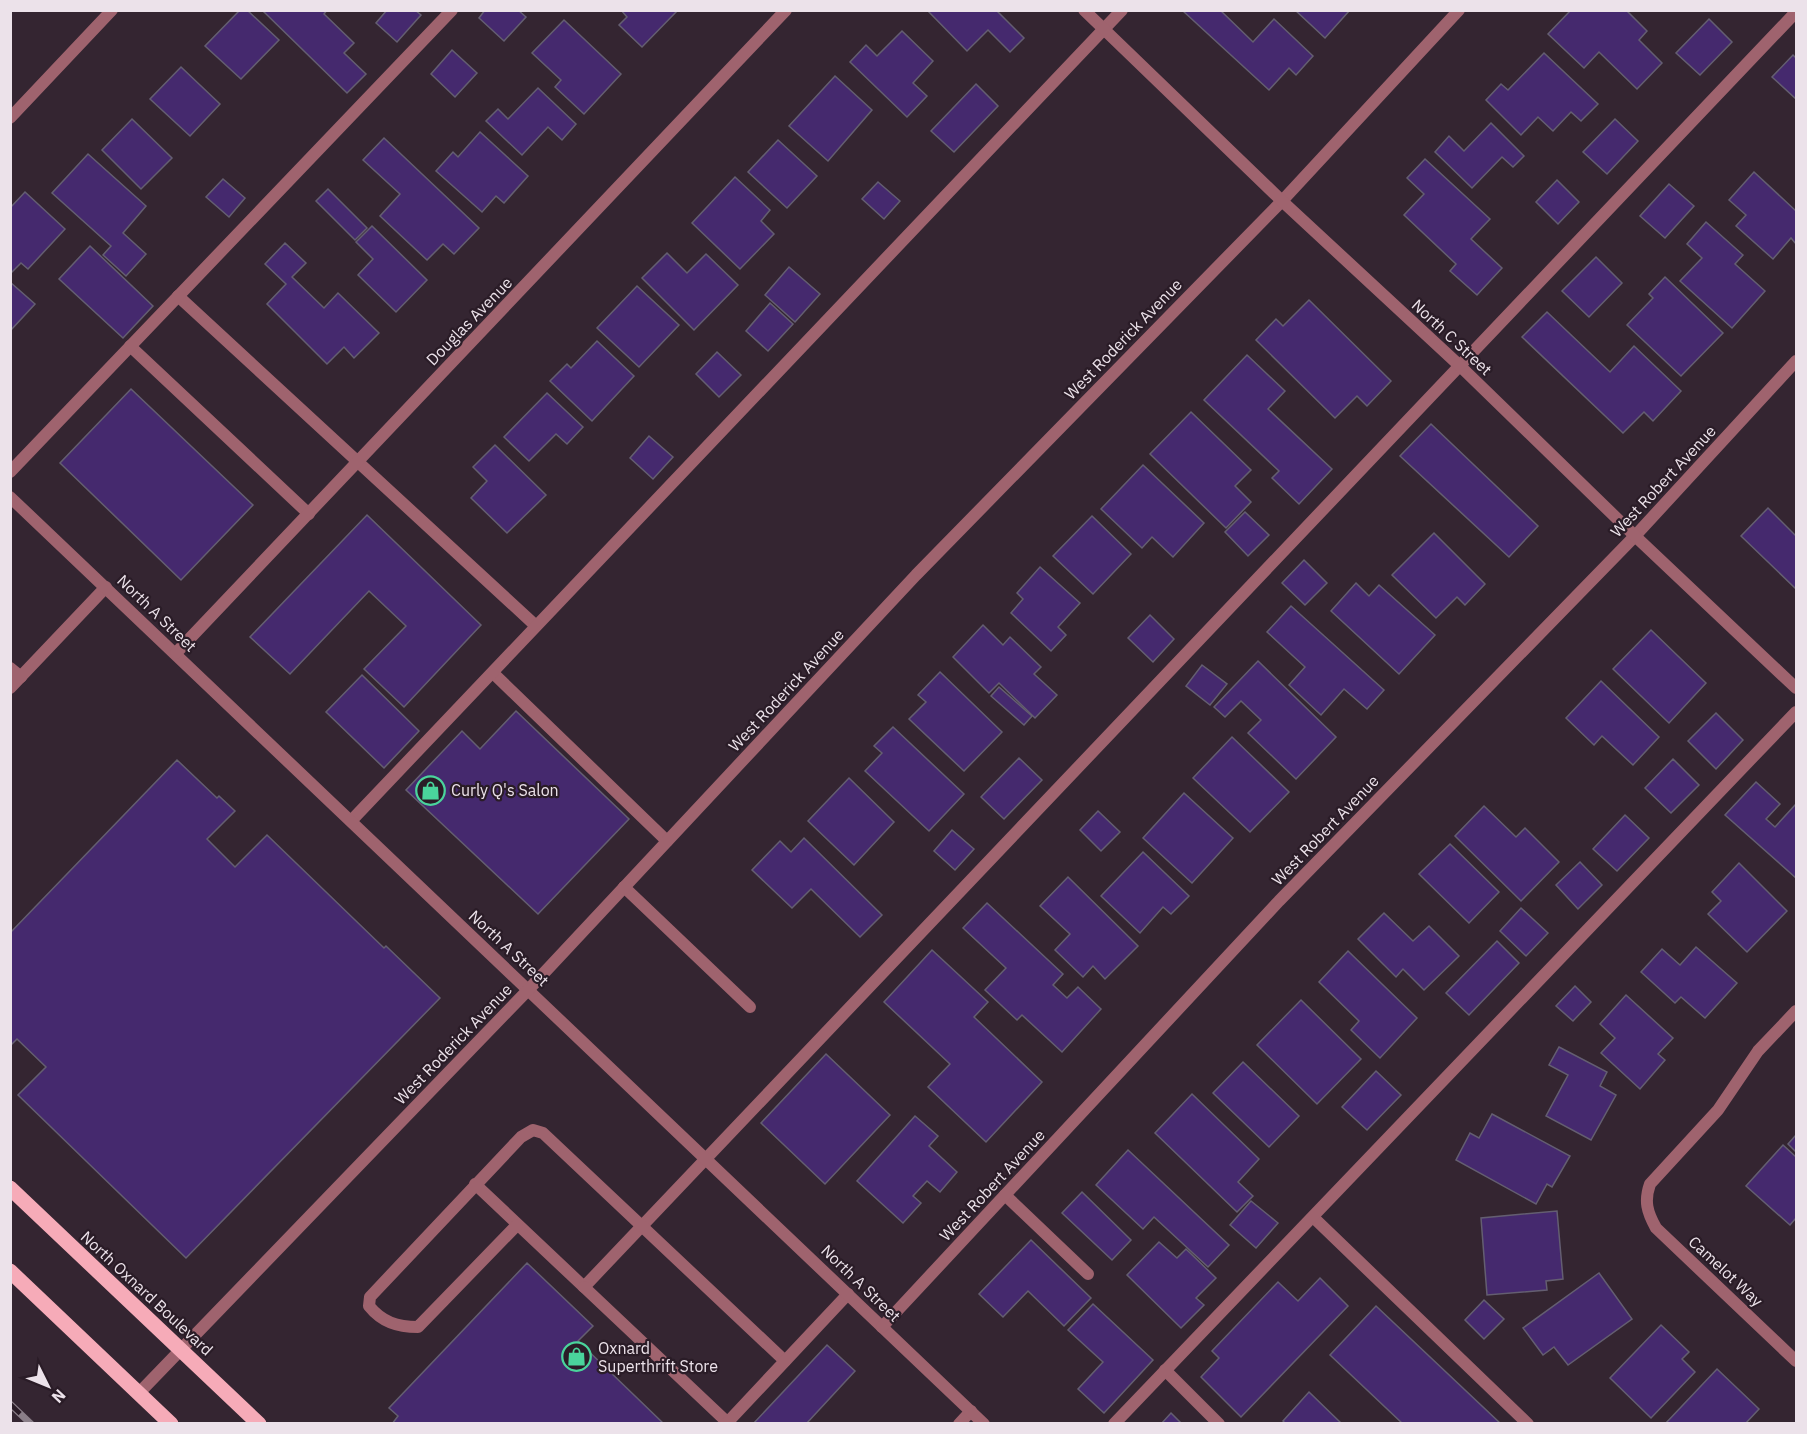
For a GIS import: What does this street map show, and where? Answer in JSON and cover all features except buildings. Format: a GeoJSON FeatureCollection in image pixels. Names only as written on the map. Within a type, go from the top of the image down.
{"type":"FeatureCollection","features":[{"type":"Feature","properties":{"kind":"main road","name":"North Oxnard Boulevard"},"geometry":{"type":"LineString","coordinates":[[10,1188],[259,1424]]}},
{"type":"Feature","properties":{"kind":"main road"},"geometry":{"type":"LineString","coordinates":[[10,1271],[171,1424]]}},
{"type":"Feature","properties":{"kind":"street"},"geometry":{"type":"LineString","coordinates":[[10,118],[112,10]]}},
{"type":"Feature","properties":{"kind":"street"},"geometry":{"type":"LineString","coordinates":[[10,472],[452,10]]}},
{"type":"Feature","properties":{"kind":"street","name":"Douglas Avenue"},"geometry":{"type":"LineString","coordinates":[[176,654],[786,10]]}},
{"type":"Feature","properties":{"kind":"street","name":"North C Street"},"geometry":{"type":"LineString","coordinates":[[1084,10],[1281,201],[1460,366],[1635,536],[1797,688]]}},
{"type":"Feature","properties":{"kind":"street"},"geometry":{"type":"LineString","coordinates":[[351,821],[1122,10]]}},
{"type":"Feature","properties":{"kind":"street","name":"West Roderick Avenue"},"geometry":{"type":"LineString","coordinates":[[139,1394],[529,989],[916,575],[1281,201],[1459,10]]}},
{"type":"Feature","properties":{"kind":"street"},"geometry":{"type":"LineString","coordinates":[[584,1287],[1797,12]]}},
{"type":"Feature","properties":{"kind":"street"},"geometry":{"type":"LineString","coordinates":[[178,296],[536,626]]}},
{"type":"Feature","properties":{"kind":"street"},"geometry":{"type":"LineString","coordinates":[[130,346],[309,514]]}},
{"type":"Feature","properties":{"kind":"street","name":"West Robert Avenue"},"geometry":{"type":"LineString","coordinates":[[882,1327],[1279,901],[1635,536],[1797,361]]}},
{"type":"Feature","properties":{"kind":"street","name":"North A Street"},"geometry":{"type":"LineString","coordinates":[[10,497],[984,1424]]}},
{"type":"Feature","properties":{"kind":"street"},"geometry":{"type":"LineString","coordinates":[[10,688],[106,587]]}},
{"type":"Feature","properties":{"kind":"street"},"geometry":{"type":"LineString","coordinates":[[10,668],[21,677]]}},
{"type":"Feature","properties":{"kind":"street"},"geometry":{"type":"LineString","coordinates":[[493,673],[667,841]]}},
{"type":"Feature","properties":{"kind":"street"},"geometry":{"type":"LineString","coordinates":[[1114,1424],[1797,712]]}},
{"type":"Feature","properties":{"kind":"street"},"geometry":{"type":"LineString","coordinates":[[624,887],[750,1007]]}},
{"type":"Feature","properties":{"kind":"street","name":"Camelot Way"},"geometry":{"type":"LineString","coordinates":[[1797,1011],[1758,1051],[1718,1110],[1650,1184],[1645,1198],[1648,1215],[1656,1228],[1797,1361]]}},
{"type":"Feature","properties":{"kind":"street"},"geometry":{"type":"LineString","coordinates":[[517,1225],[418,1327],[402,1327],[379,1318],[369,1306],[370,1297],[475,1184],[521,1137],[533,1130],[543,1133],[640,1227],[785,1361]]}},
{"type":"Feature","properties":{"kind":"street"},"geometry":{"type":"LineString","coordinates":[[475,1184],[726,1423],[848,1294]]}},
{"type":"Feature","properties":{"kind":"street"},"geometry":{"type":"LineString","coordinates":[[1005,1195],[1088,1274]]}},
{"type":"Feature","properties":{"kind":"street"},"geometry":{"type":"LineString","coordinates":[[1314,1218],[1528,1424]]}},
{"type":"Feature","properties":{"kind":"street"},"geometry":{"type":"LineString","coordinates":[[1165,1370],[1219,1424]]}},
{"type":"Feature","properties":{"kind":"street"},"geometry":{"type":"LineString","coordinates":[[959,1424],[971,1411]]}},
{"type":"Feature","properties":{"kind":"railway"},"geometry":{"type":"LineString","coordinates":[[10,1404],[31,1424]]}},
{"type":"Feature","properties":{"kind":"place","name":"Curly Q's Salon"},"geometry":{"type":"Point","coordinates":[430,790]}},
{"type":"Feature","properties":{"kind":"place","name":"Oxnard Superthrift Store"},"geometry":{"type":"Point","coordinates":[577,1357]}}]}
